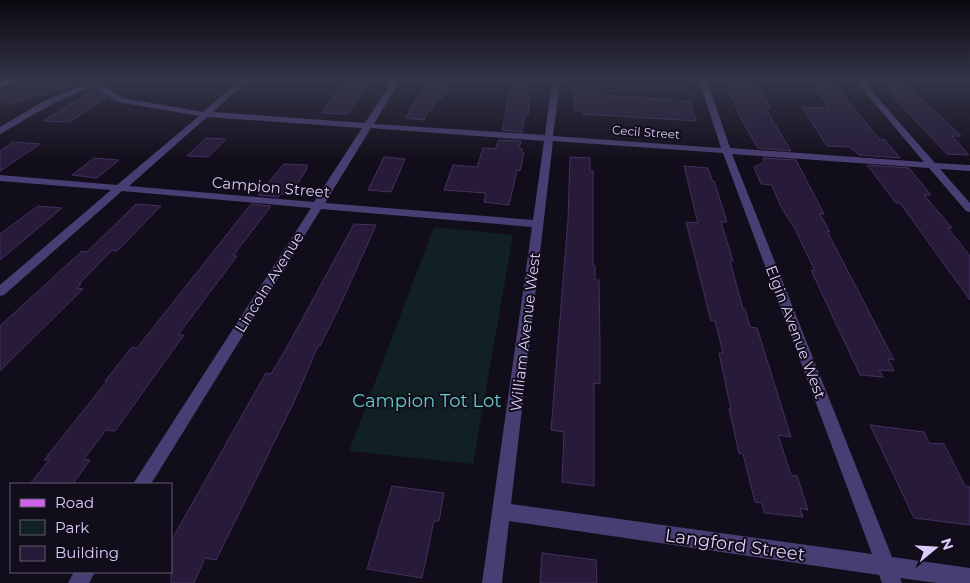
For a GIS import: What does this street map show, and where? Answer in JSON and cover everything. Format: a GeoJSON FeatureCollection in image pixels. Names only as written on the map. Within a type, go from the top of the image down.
{"type":"FeatureCollection","features":[{"type":"Feature","properties":{"kind":"street"},"geometry":{"type":"LineString","coordinates":[[0,131],[40,107]]}},
{"type":"Feature","properties":{"kind":"street","name":"Cecil Street"},"geometry":{"type":"LineString","coordinates":[[166,107],[208,114],[970,168]]}},
{"type":"Feature","properties":{"kind":"street"},"geometry":{"type":"LineString","coordinates":[[0,292],[215,107]]}},
{"type":"Feature","properties":{"kind":"street","name":"Lincoln Avenue"},"geometry":{"type":"LineString","coordinates":[[142,483],[380,107]]}},
{"type":"Feature","properties":{"kind":"street","name":"William Avenue West"},"geometry":{"type":"LineString","coordinates":[[492,583],[553,107]]}},
{"type":"Feature","properties":{"kind":"street","name":"Elgin Avenue West"},"geometry":{"type":"LineString","coordinates":[[712,107],[727,151],[892,583]]}},
{"type":"Feature","properties":{"kind":"street"},"geometry":{"type":"LineString","coordinates":[[882,107],[970,209]]}},
{"type":"Feature","properties":{"kind":"street","name":"Campion Street"},"geometry":{"type":"LineString","coordinates":[[0,178],[317,207],[539,224]]}},
{"type":"Feature","properties":{"kind":"street","name":"Langford Street"},"geometry":{"type":"LineString","coordinates":[[501,511],[970,578]]}},
{"type":"Feature","properties":{"kind":"green space","name":"Campion Tot Lot"},"geometry":{"type":"Polygon","coordinates":[[[434,227],[513,235],[473,464],[349,451],[434,227]]]}},
{"type":"Feature","properties":{"kind":"building"},"geometry":{"type":"Polygon","coordinates":[[[65,107],[91,107],[69,122],[43,121],[65,107]]]}},
{"type":"Feature","properties":{"kind":"building"},"geometry":{"type":"Polygon","coordinates":[[[326,107],[352,107],[347,114],[322,113],[326,107]]]}},
{"type":"Feature","properties":{"kind":"building"},"geometry":{"type":"Polygon","coordinates":[[[412,107],[433,107],[432,110],[428,110],[424,120],[406,118],[412,107]]]}},
{"type":"Feature","properties":{"kind":"building"},"geometry":{"type":"Polygon","coordinates":[[[507,107],[529,107],[528,115],[525,114],[522,132],[502,130],[507,107]]]}},
{"type":"Feature","properties":{"kind":"building"},"geometry":{"type":"Polygon","coordinates":[[[574,107],[692,107],[696,121],[583,114],[581,111],[574,110],[574,107]]]}},
{"type":"Feature","properties":{"kind":"building"},"geometry":{"type":"Polygon","coordinates":[[[736,107],[770,107],[765,108],[791,151],[758,148],[736,107]]]}},
{"type":"Feature","properties":{"kind":"building"},"geometry":{"type":"Polygon","coordinates":[[[802,107],[853,107],[879,139],[885,140],[900,158],[859,155],[850,147],[827,146],[802,107]]]}},
{"type":"Feature","properties":{"kind":"building"},"geometry":{"type":"Polygon","coordinates":[[[903,107],[930,107],[961,136],[952,136],[969,155],[947,154],[903,107]]]}},
{"type":"Feature","properties":{"kind":"building"},"geometry":{"type":"Polygon","coordinates":[[[206,138],[226,139],[208,157],[187,156],[206,138]]]}},
{"type":"Feature","properties":{"kind":"building"},"geometry":{"type":"Polygon","coordinates":[[[499,140],[521,141],[519,148],[524,153],[520,171],[517,170],[509,205],[484,202],[486,193],[444,190],[453,165],[477,167],[483,148],[495,149],[499,140]]]}},
{"type":"Feature","properties":{"kind":"building"},"geometry":{"type":"Polygon","coordinates":[[[13,142],[40,144],[0,171],[0,151],[13,142]]]}},
{"type":"Feature","properties":{"kind":"building"},"geometry":{"type":"Polygon","coordinates":[[[384,157],[405,159],[391,192],[368,190],[384,157]]]}},
{"type":"Feature","properties":{"kind":"building"},"geometry":{"type":"Polygon","coordinates":[[[570,157],[590,158],[590,171],[593,171],[593,265],[595,266],[595,280],[599,280],[600,343],[600,384],[594,383],[594,486],[562,482],[564,432],[551,430],[568,220],[570,157]]]}},
{"type":"Feature","properties":{"kind":"building"},"geometry":{"type":"Polygon","coordinates":[[[94,158],[119,160],[97,178],[72,175],[94,158]]]}},
{"type":"Feature","properties":{"kind":"building"},"geometry":{"type":"Polygon","coordinates":[[[763,158],[796,160],[824,214],[820,214],[830,232],[827,231],[894,360],[888,359],[894,371],[879,370],[883,377],[860,375],[811,270],[815,271],[795,229],[781,207],[772,185],[761,184],[754,167],[764,162],[763,158]]]}},
{"type":"Feature","properties":{"kind":"building"},"geometry":{"type":"Polygon","coordinates":[[[284,164],[308,165],[297,184],[292,184],[285,194],[281,194],[278,197],[258,195],[284,164]]]}},
{"type":"Feature","properties":{"kind":"building"},"geometry":{"type":"Polygon","coordinates":[[[867,165],[909,168],[931,195],[924,195],[952,228],[948,228],[970,256],[970,300],[900,203],[896,203],[867,165]]]}},
{"type":"Feature","properties":{"kind":"building"},"geometry":{"type":"Polygon","coordinates":[[[684,166],[708,168],[714,181],[727,222],[721,222],[733,261],[730,261],[743,309],[745,309],[750,327],[757,328],[791,437],[778,435],[791,475],[797,476],[808,510],[800,508],[803,517],[764,513],[762,503],[755,502],[743,454],[739,453],[729,408],[731,409],[719,353],[723,353],[715,321],[711,321],[686,222],[698,223],[684,166]]]}},
{"type":"Feature","properties":{"kind":"building"},"geometry":{"type":"Polygon","coordinates":[[[136,204],[161,206],[117,251],[112,250],[79,284],[81,284],[77,288],[83,289],[0,371],[0,326],[82,251],[87,252],[136,204]]]}},
{"type":"Feature","properties":{"kind":"building"},"geometry":{"type":"Polygon","coordinates":[[[251,204],[271,206],[233,256],[237,256],[178,335],[184,335],[115,431],[106,430],[84,459],[90,460],[74,483],[31,483],[49,460],[44,460],[107,381],[105,381],[132,347],[137,348],[251,204]]]}},
{"type":"Feature","properties":{"kind":"building"},"geometry":{"type":"Polygon","coordinates":[[[38,206],[62,208],[0,260],[0,234],[38,206]]]}},
{"type":"Feature","properties":{"kind":"building"},"geometry":{"type":"Polygon","coordinates":[[[354,224],[376,225],[343,299],[320,346],[318,346],[294,402],[216,560],[205,558],[194,583],[171,583],[172,539],[266,373],[271,374],[354,224]]]}},
{"type":"Feature","properties":{"kind":"building"},"geometry":{"type":"Polygon","coordinates":[[[870,425],[924,432],[929,443],[944,444],[965,486],[970,487],[970,525],[914,518],[870,425]]]}},
{"type":"Feature","properties":{"kind":"building"},"geometry":{"type":"Polygon","coordinates":[[[392,486],[444,493],[439,521],[434,521],[422,578],[367,569],[392,486]]]}},
{"type":"Feature","properties":{"kind":"building"},"geometry":{"type":"Polygon","coordinates":[[[542,553],[596,560],[597,583],[540,583],[542,553]]]}}]}
